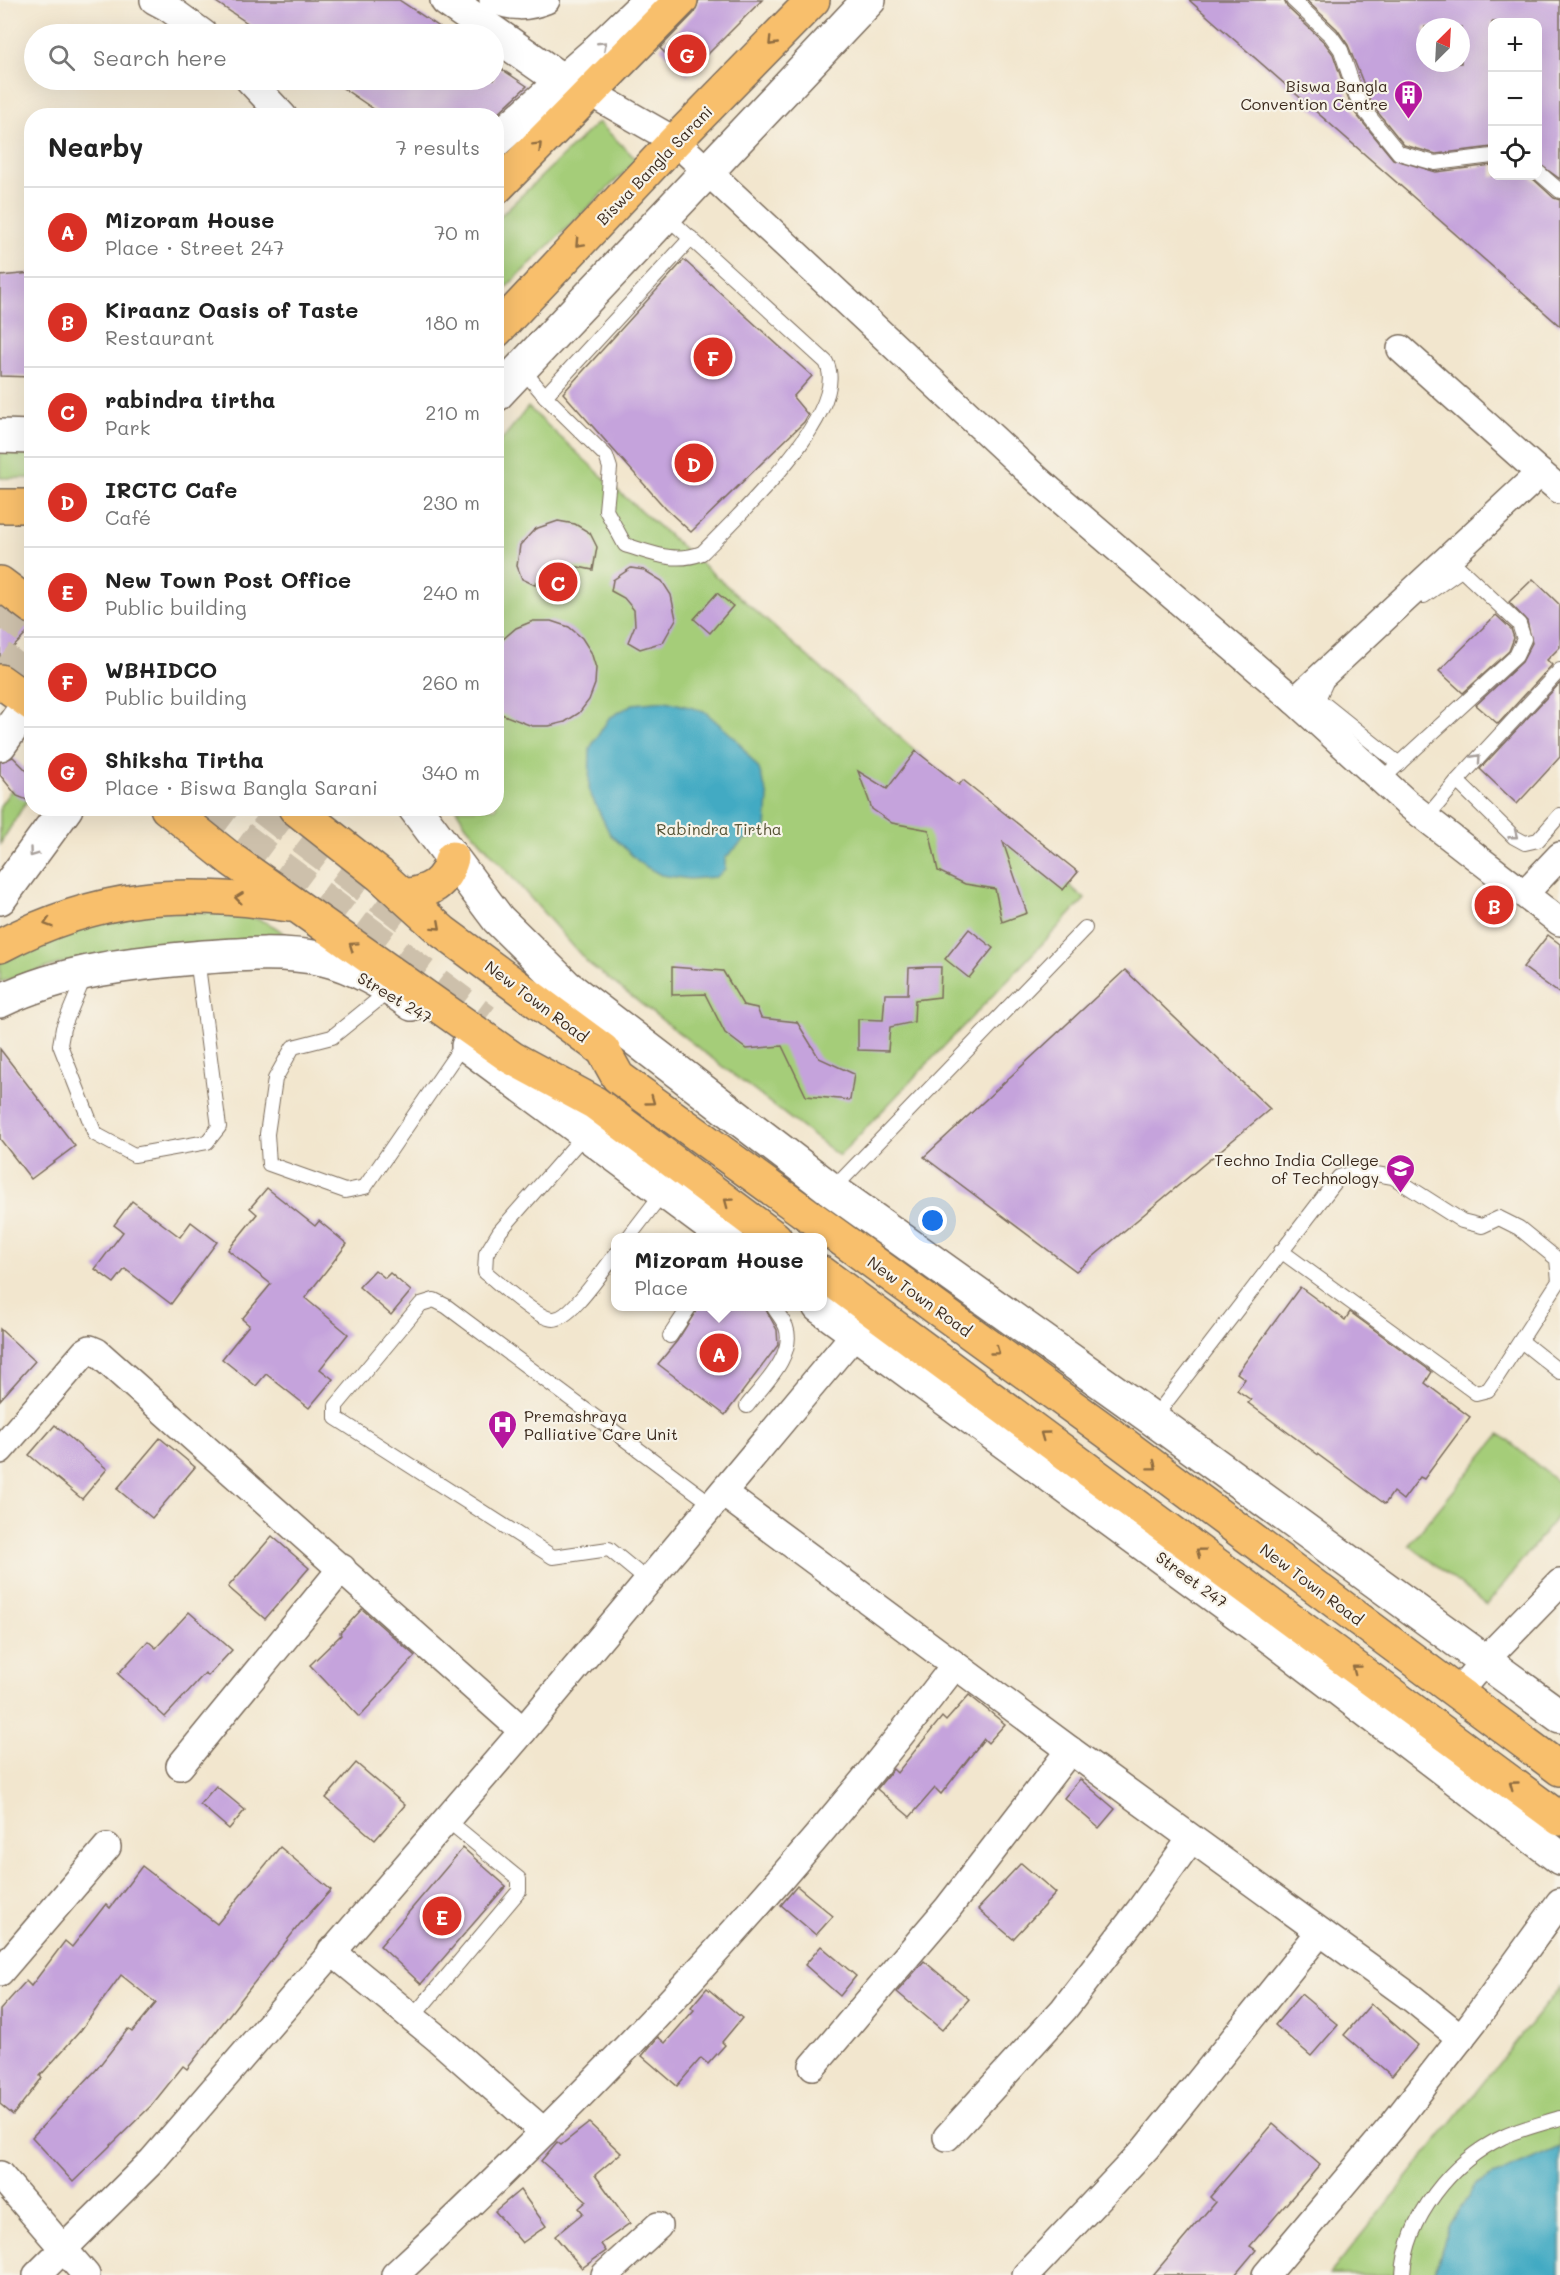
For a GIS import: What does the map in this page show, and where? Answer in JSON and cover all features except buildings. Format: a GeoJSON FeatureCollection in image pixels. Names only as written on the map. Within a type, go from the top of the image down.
{"type":"FeatureCollection","features":[{"type":"Feature","properties":{"kind":"main road"},"geometry":{"type":"LineString","coordinates":[[504,178],[577,88],[681,0]]}},
{"type":"Feature","properties":{"kind":"main road","name":"Biswa Bangla Sarani"},"geometry":{"type":"LineString","coordinates":[[504,323],[675,141],[813,0]]}},
{"type":"Feature","properties":{"kind":"main road"},"geometry":{"type":"LineString","coordinates":[[0,506],[24,506]]}},
{"type":"Feature","properties":{"kind":"main road"},"geometry":{"type":"LineString","coordinates":[[0,583],[24,601]]}},
{"type":"Feature","properties":{"kind":"main road"},"geometry":{"type":"LineString","coordinates":[[0,681],[24,697]]}},
{"type":"Feature","properties":{"kind":"main road"},"geometry":{"type":"LineString","coordinates":[[177,816],[232,860],[512,1058],[590,1118],[767,1233]]}},
{"type":"Feature","properties":{"kind":"main road","name":"New Town Road"},"geometry":{"type":"LineString","coordinates":[[305,816],[392,886],[443,932],[603,1050],[618,1077],[1106,1431],[1560,1769]]}},
{"type":"Feature","properties":{"kind":"main road"},"geometry":{"type":"LineString","coordinates":[[338,816],[354,847],[392,886],[424,893],[439,884],[449,870],[452,858]]}},
{"type":"Feature","properties":{"kind":"main road"},"geometry":{"type":"LineString","coordinates":[[0,946],[37,926],[100,906],[166,896],[232,896],[297,906]]}},
{"type":"Feature","properties":{"kind":"main road"},"geometry":{"type":"LineString","coordinates":[[552,1028],[618,1077]]}},
{"type":"Feature","properties":{"kind":"main road"},"geometry":{"type":"LineString","coordinates":[[532,1055],[590,1118]]}},
{"type":"Feature","properties":{"kind":"main road"},"geometry":{"type":"LineString","coordinates":[[827,1279],[865,1323],[1560,1819]]}},
{"type":"Feature","properties":{"kind":"street"},"geometry":{"type":"LineString","coordinates":[[153,0],[190,24]]}},
{"type":"Feature","properties":{"kind":"street"},"geometry":{"type":"LineString","coordinates":[[447,0],[482,24]]}},
{"type":"Feature","properties":{"kind":"street"},"geometry":{"type":"LineString","coordinates":[[469,0],[472,3],[483,0]]}},
{"type":"Feature","properties":{"kind":"street"},"geometry":{"type":"LineString","coordinates":[[492,0],[509,6],[527,7],[546,0]]}},
{"type":"Feature","properties":{"kind":"street"},"geometry":{"type":"LineString","coordinates":[[504,386],[869,0]]}},
{"type":"Feature","properties":{"kind":"street"},"geometry":{"type":"LineString","coordinates":[[504,135],[577,88],[636,4]]}},
{"type":"Feature","properties":{"kind":"street"},"geometry":{"type":"LineString","coordinates":[[504,39],[577,88],[675,141],[1039,481],[1295,701],[1390,772],[1426,818],[1560,922]]}},
{"type":"Feature","properties":{"kind":"street"},"geometry":{"type":"LineString","coordinates":[[258,90],[275,108]]}},
{"type":"Feature","properties":{"kind":"street"},"geometry":{"type":"LineString","coordinates":[[1295,701],[1550,482],[1401,349]]}},
{"type":"Feature","properties":{"kind":"street"},"geometry":{"type":"LineString","coordinates":[[0,436],[24,437]]}},
{"type":"Feature","properties":{"kind":"street"},"geometry":{"type":"LineString","coordinates":[[0,744],[24,711]]}},
{"type":"Feature","properties":{"kind":"street"},"geometry":{"type":"LineString","coordinates":[[0,898],[60,816]]}},
{"type":"Feature","properties":{"kind":"street"},"geometry":{"type":"LineString","coordinates":[[421,816],[498,919],[566,986],[832,1190],[1153,1419],[1560,1716]]}},
{"type":"Feature","properties":{"kind":"street"},"geometry":{"type":"LineString","coordinates":[[1524,894],[1560,856]]}},
{"type":"Feature","properties":{"kind":"street","name":"Street 247"},"geometry":{"type":"LineString","coordinates":[[0,1001],[35,984],[127,964],[253,954],[323,959],[368,977],[390,990],[464,1043],[590,1118],[664,1191],[720,1233]]}},
{"type":"Feature","properties":{"kind":"street","name":"Street 247"},"geometry":{"type":"LineString","coordinates":[[827,1309],[865,1323],[1560,1858]]}},
{"type":"Feature","properties":{"kind":"street"},"geometry":{"type":"LineString","coordinates":[[37,2275],[152,2162],[331,1951],[523,1731],[865,1323]]}},
{"type":"Feature","properties":{"kind":"street"},"geometry":{"type":"LineString","coordinates":[[0,1450],[90,1349],[342,1568],[523,1731]]}},
{"type":"Feature","properties":{"kind":"street"},"geometry":{"type":"LineString","coordinates":[[718,1499],[955,1665],[1461,2038]]}},
{"type":"Feature","properties":{"kind":"street"},"geometry":{"type":"LineString","coordinates":[[180,1766],[342,1568]]}},
{"type":"Feature","properties":{"kind":"street"},"geometry":{"type":"LineString","coordinates":[[1458,1692],[1485,1660],[1560,1583]]}},
{"type":"Feature","properties":{"kind":"street"},"geometry":{"type":"LineString","coordinates":[[395,2275],[544,2132],[672,1998],[813,1841],[955,1665]]}},
{"type":"Feature","properties":{"kind":"street"},"geometry":{"type":"LineString","coordinates":[[813,2066],[948,1908],[1070,1750]]}},
{"type":"Feature","properties":{"kind":"street"},"geometry":{"type":"LineString","coordinates":[[947,2137],[1064,2008],[1191,1839]]}},
{"type":"Feature","properties":{"kind":"street"},"geometry":{"type":"LineString","coordinates":[[0,1972],[107,1848]]}},
{"type":"Feature","properties":{"kind":"street"},"geometry":{"type":"LineString","coordinates":[[1266,2275],[1392,2127],[1461,2038],[1560,1902]]}},
{"type":"Feature","properties":{"kind":"street"},"geometry":{"type":"LineString","coordinates":[[1026,2275],[1146,2148],[1320,1932]]}},
{"type":"Feature","properties":{"kind":"street"},"geometry":{"type":"LineString","coordinates":[[331,1951],[544,2132]]}},
{"type":"Feature","properties":{"kind":"street"},"geometry":{"type":"LineString","coordinates":[[0,2175],[86,2275]]}},
{"type":"Feature","properties":{"kind":"street"},"geometry":{"type":"LineString","coordinates":[[605,2275],[658,2226]]}},
{"type":"Feature","properties":{"kind":"lane"},"geometry":{"type":"LineString","coordinates":[[1293,0],[1341,50],[1356,95],[1364,110],[1399,153],[1435,163],[1488,156]]}},
{"type":"Feature","properties":{"kind":"lane"},"geometry":{"type":"LineString","coordinates":[[1542,175],[1560,191]]}},
{"type":"Feature","properties":{"kind":"lane"},"geometry":{"type":"LineString","coordinates":[[521,368],[545,396],[606,456],[610,468],[606,510],[625,545],[673,559],[687,559],[702,553],[781,472],[809,433],[828,391],[831,371],[825,362],[665,215]]}},
{"type":"Feature","properties":{"kind":"lane"},"geometry":{"type":"LineString","coordinates":[[545,396],[691,238]]}},
{"type":"Feature","properties":{"kind":"lane"},"geometry":{"type":"LineString","coordinates":[[1455,564],[1519,624],[1524,639],[1516,656],[1390,772],[1318,699],[1318,695],[1324,685],[1455,564]]}},
{"type":"Feature","properties":{"kind":"lane"},"geometry":{"type":"LineString","coordinates":[[1426,818],[1456,781],[1560,669]]}},
{"type":"Feature","properties":{"kind":"lane"},"geometry":{"type":"LineString","coordinates":[[1456,781],[1514,837],[1525,843],[1538,840],[1560,815]]}},
{"type":"Feature","properties":{"kind":"lane"},"geometry":{"type":"LineString","coordinates":[[1549,828],[1560,838]]}},
{"type":"Feature","properties":{"kind":"lane"},"geometry":{"type":"LineString","coordinates":[[832,1190],[1085,928]]}},
{"type":"Feature","properties":{"kind":"lane"},"geometry":{"type":"LineString","coordinates":[[86,973],[63,1028],[60,1045],[95,1134],[134,1155],[207,1142],[219,1127],[197,958]]}},
{"type":"Feature","properties":{"kind":"lane"},"geometry":{"type":"LineString","coordinates":[[390,990],[332,1037],[293,1047],[274,1079],[267,1134],[268,1164],[345,1191],[364,1187],[464,1043]]}},
{"type":"Feature","properties":{"kind":"lane"},"geometry":{"type":"LineString","coordinates":[[590,1118],[500,1231],[486,1254],[485,1272],[540,1314],[554,1320],[567,1315],[611,1259]]}},
{"type":"Feature","properties":{"kind":"lane"},"geometry":{"type":"LineString","coordinates":[[1153,1419],[1281,1251],[1339,1177],[1359,1171],[1393,1177],[1462,1221],[1482,1226],[1499,1218],[1519,1228],[1557,1259],[1559,1281],[1488,1389],[1476,1393],[1281,1251]]}},
{"type":"Feature","properties":{"kind":"lane"},"geometry":{"type":"LineString","coordinates":[[632,1233],[664,1191]]}},
{"type":"Feature","properties":{"kind":"lane"},"geometry":{"type":"LineString","coordinates":[[649,1582],[609,1549],[553,1557],[336,1418],[336,1406],[421,1304],[434,1300],[446,1306],[718,1499]]}},
{"type":"Feature","properties":{"kind":"lane"},"geometry":{"type":"LineString","coordinates":[[670,1336],[687,1311]]}},
{"type":"Feature","properties":{"kind":"lane"},"geometry":{"type":"LineString","coordinates":[[747,1406],[774,1371],[787,1349],[786,1328],[776,1311]]}},
{"type":"Feature","properties":{"kind":"lane"},"geometry":{"type":"LineString","coordinates":[[1521,1341],[1560,1372]]}},
{"type":"Feature","properties":{"kind":"lane"},"geometry":{"type":"LineString","coordinates":[[412,2018],[519,1891],[519,1879],[446,1819]]}},
{"type":"Feature","properties":{"kind":"lane"},"geometry":{"type":"LineString","coordinates":[[1403,2275],[1409,2242],[1421,2217],[1457,2168],[1502,2138],[1560,2118]]}},
{"type":"Feature","properties":{"kind":"green space"},"geometry":{"type":"Polygon","coordinates":[[[598,122],[637,160],[504,289],[504,212],[598,122]]]}},
{"type":"Feature","properties":{"kind":"green space","name":"Rabindra Tirtha"},"geometry":{"type":"Polygon","coordinates":[[[528,407],[617,490],[1085,899],[839,1156],[588,963],[460,816],[504,816],[504,437],[528,407]]]}},
{"type":"Feature","properties":{"kind":"green space"},"geometry":{"type":"Polygon","coordinates":[[[0,449],[24,451],[24,478],[0,478],[0,449]]]}},
{"type":"Feature","properties":{"kind":"green space"},"geometry":{"type":"Polygon","coordinates":[[[24,771],[24,805],[0,844],[0,806],[24,771]]]}},
{"type":"Feature","properties":{"kind":"green space"},"geometry":{"type":"Polygon","coordinates":[[[126,912],[230,913],[251,917],[283,933],[282,939],[62,963],[0,982],[0,959],[126,912]]]}},
{"type":"Feature","properties":{"kind":"green space"},"geometry":{"type":"Polygon","coordinates":[[[1500,1434],[1560,1484],[1560,1513],[1487,1605],[1409,1545],[1500,1434]]]}},
{"type":"Feature","properties":{"kind":"green space"},"geometry":{"type":"Polygon","coordinates":[[[1560,1987],[1560,2147],[1477,2183],[1442,2248],[1434,2275],[1329,2275],[1560,1987]]]}},
{"type":"Feature","properties":{"kind":"water"},"geometry":{"type":"Polygon","coordinates":[[[666,701],[704,711],[736,739],[759,769],[768,797],[766,828],[757,837],[745,839],[725,858],[725,870],[716,877],[689,879],[661,875],[641,864],[610,834],[589,791],[590,748],[609,718],[633,704],[666,701]]]}},
{"type":"Feature","properties":{"kind":"water"},"geometry":{"type":"Polygon","coordinates":[[[1560,2147],[1560,2275],[1434,2275],[1449,2226],[1477,2183],[1560,2147]]]}},
{"type":"Feature","properties":{"kind":"tunnel"},"geometry":{"type":"LineString","coordinates":[[0,608],[24,626]]}},
{"type":"Feature","properties":{"kind":"tunnel"},"geometry":{"type":"LineString","coordinates":[[0,657],[24,675]]}},
{"type":"Feature","properties":{"kind":"tunnel"},"geometry":{"type":"LineString","coordinates":[[212,816],[485,1020]]}},
{"type":"Feature","properties":{"kind":"tunnel"},"geometry":{"type":"LineString","coordinates":[[273,816],[415,924]]}},
{"type":"Feature","properties":{"kind":"place","name":"Shiksha Tirtha"},"geometry":{"type":"Point","coordinates":[687,54]}},
{"type":"Feature","properties":{"kind":"place","name":"Biswa Bangla Convention Centre"},"geometry":{"type":"Point","coordinates":[1409,120]}},
{"type":"Feature","properties":{"kind":"place","name":"WBHIDCO"},"geometry":{"type":"Point","coordinates":[713,357]}},
{"type":"Feature","properties":{"kind":"place","name":"IRCTC Cafe"},"geometry":{"type":"Point","coordinates":[694,463]}},
{"type":"Feature","properties":{"kind":"place","name":"rabindra tirtha"},"geometry":{"type":"Point","coordinates":[558,582]}},
{"type":"Feature","properties":{"kind":"place","name":"Kiraanz Oasis of Taste"},"geometry":{"type":"Point","coordinates":[1494,905]}},
{"type":"Feature","properties":{"kind":"place","name":"Techno India College of Technology"},"geometry":{"type":"Point","coordinates":[1400,1194]}},
{"type":"Feature","properties":{"kind":"place","name":"Mizoram House"},"geometry":{"type":"Point","coordinates":[719,1353]}},
{"type":"Feature","properties":{"kind":"place","name":"Premashraya Palliative Care Unit"},"geometry":{"type":"Point","coordinates":[503,1450]}},
{"type":"Feature","properties":{"kind":"place","name":"New Town Post Office"},"geometry":{"type":"Point","coordinates":[442,1916]}}]}
